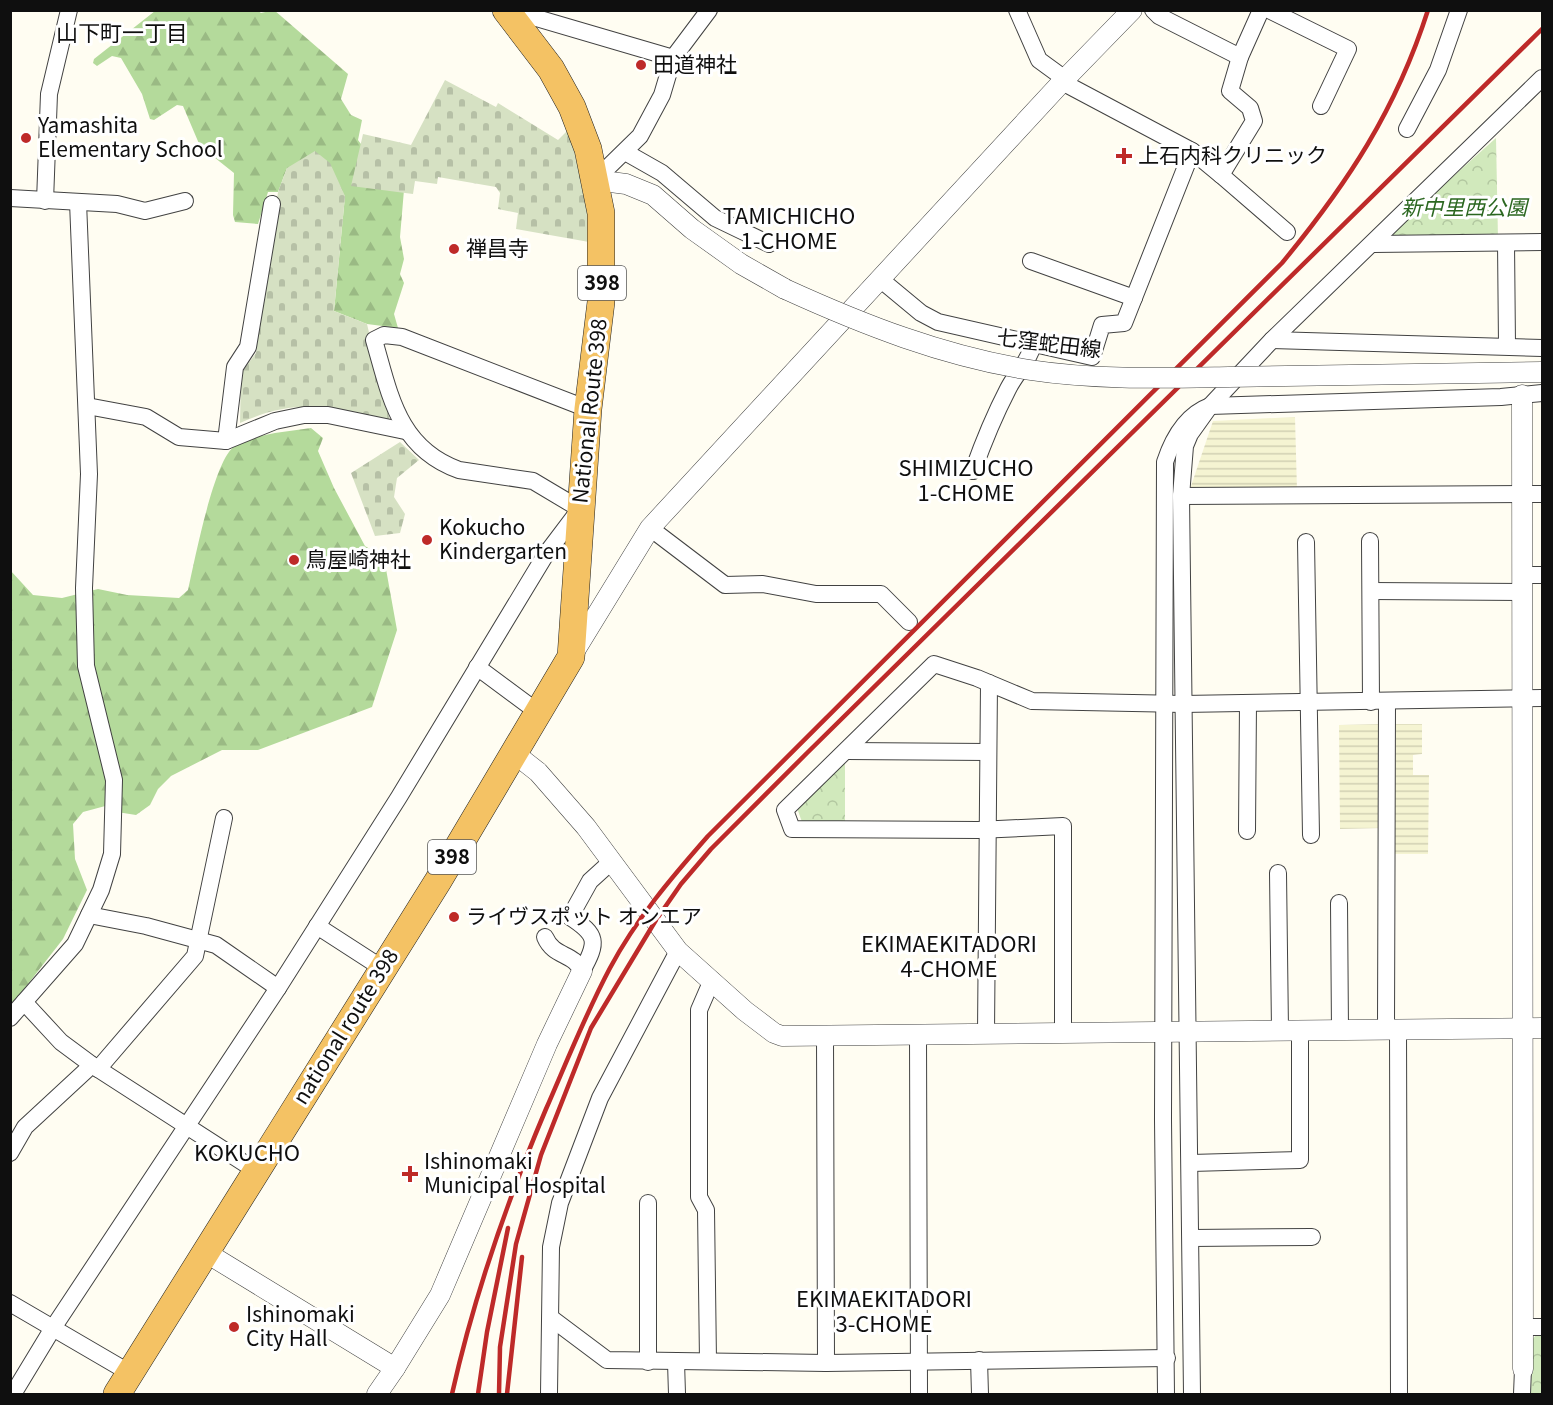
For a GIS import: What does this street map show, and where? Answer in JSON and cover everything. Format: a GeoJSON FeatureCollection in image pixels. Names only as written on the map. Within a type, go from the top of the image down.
{"type":"FeatureCollection","features":[{"type":"Feature","properties":{"kind":"highway","name":"National Route 398"},"geometry":{"type":"LineString","coordinates":[[507,10],[551,69],[572,107],[588,149],[603,233],[602,269],[580,509],[571,657]]}},
{"type":"Feature","properties":{"kind":"highway","name":"national route 398"},"geometry":{"type":"LineString","coordinates":[[123,1384],[258,1172],[515,754],[571,657]]}},
{"type":"Feature","properties":{"kind":"street"},"geometry":{"type":"LineString","coordinates":[[45,201],[49,94],[69,10]]}},
{"type":"Feature","properties":{"kind":"street"},"geometry":{"type":"LineString","coordinates":[[507,10],[673,58]]}},
{"type":"Feature","properties":{"kind":"street"},"geometry":{"type":"LineString","coordinates":[[595,180],[640,136],[662,95],[673,58],[709,10]]}},
{"type":"Feature","properties":{"kind":"street"},"geometry":{"type":"LineString","coordinates":[[1017,10],[1039,60],[1064,81],[1192,151],[1287,232]]}},
{"type":"Feature","properties":{"kind":"street"},"geometry":{"type":"LineString","coordinates":[[571,657],[650,528],[1132,10]]}},
{"type":"Feature","properties":{"kind":"street"},"geometry":{"type":"LineString","coordinates":[[1153,10],[1159,16],[1240,57]]}},
{"type":"Feature","properties":{"kind":"street"},"geometry":{"type":"LineString","coordinates":[[1221,175],[1254,121],[1250,108],[1230,91],[1240,57],[1261,10]]}},
{"type":"Feature","properties":{"kind":"street"},"geometry":{"type":"LineString","coordinates":[[1269,10],[1348,49],[1321,106]]}},
{"type":"Feature","properties":{"kind":"street"},"geometry":{"type":"LineString","coordinates":[[1407,129],[1438,70],[1459,10]]}},
{"type":"Feature","properties":{"kind":"street"},"geometry":{"type":"LineString","coordinates":[[1192,1395],[1191,1163],[1186,1030],[1181,496],[1185,446],[1190,434],[1210,406],[1272,340],[1542,78]]}},
{"type":"Feature","properties":{"kind":"street"},"geometry":{"type":"LineString","coordinates":[[880,279],[921,313],[938,322],[1092,357],[1102,325],[1124,323],[1192,151]]}},
{"type":"Feature","properties":{"kind":"street"},"geometry":{"type":"LineString","coordinates":[[625,152],[662,173],[715,218],[770,244]]}},
{"type":"Feature","properties":{"kind":"street","name":"七窪蛇田線"},"geometry":{"type":"LineString","coordinates":[[595,180],[626,184],[653,195],[712,243],[785,289],[863,325],[925,346],[1031,370],[1088,375],[1197,377],[1542,372]]}},
{"type":"Feature","properties":{"kind":"street"},"geometry":{"type":"LineString","coordinates":[[10,198],[117,204],[145,211],[185,201]]}},
{"type":"Feature","properties":{"kind":"street"},"geometry":{"type":"LineString","coordinates":[[10,1018],[75,944],[101,890],[112,854],[114,780],[86,666],[84,588],[90,500],[78,202]]}},
{"type":"Feature","properties":{"kind":"street"},"geometry":{"type":"LineString","coordinates":[[226,441],[234,367],[248,347],[272,204]]}},
{"type":"Feature","properties":{"kind":"street"},"geometry":{"type":"LineString","coordinates":[[1373,244],[1542,242]]}},
{"type":"Feature","properties":{"kind":"street"},"geometry":{"type":"LineString","coordinates":[[1506,243],[1507,345]]}},
{"type":"Feature","properties":{"kind":"street"},"geometry":{"type":"LineString","coordinates":[[1031,261],[1134,298]]}},
{"type":"Feature","properties":{"kind":"street"},"geometry":{"type":"LineString","coordinates":[[13,1395],[53,1328],[278,988],[443,727],[546,554],[580,509],[533,481],[447,466],[405,431],[395,413],[374,340],[384,334],[402,337],[588,410]]}},
{"type":"Feature","properties":{"kind":"street"},"geometry":{"type":"LineString","coordinates":[[1272,340],[1507,345],[1542,348]]}},
{"type":"Feature","properties":{"kind":"street"},"geometry":{"type":"LineString","coordinates":[[973,471],[989,428],[1010,386],[1029,360],[1033,345]]}},
{"type":"Feature","properties":{"kind":"street"},"geometry":{"type":"LineString","coordinates":[[1166,1395],[1163,704],[1165,462],[1173,442],[1185,424],[1197,411],[1210,406],[1542,393]]}},
{"type":"Feature","properties":{"kind":"street"},"geometry":{"type":"LineString","coordinates":[[1522,395],[1522,1028],[1533,1327],[1522,1369],[1522,1395]]}},
{"type":"Feature","properties":{"kind":"street"},"geometry":{"type":"LineString","coordinates":[[87,406],[146,417],[179,437],[226,441],[275,421],[304,415],[328,415],[405,431]]}},
{"type":"Feature","properties":{"kind":"street"},"geometry":{"type":"LineString","coordinates":[[1181,496],[1542,494]]}},
{"type":"Feature","properties":{"kind":"street"},"geometry":{"type":"LineString","coordinates":[[650,528],[725,585],[763,584],[816,594],[881,594],[909,622]]}},
{"type":"Feature","properties":{"kind":"street"},"geometry":{"type":"LineString","coordinates":[[1370,541],[1392,1029],[1399,1395]]}},
{"type":"Feature","properties":{"kind":"street"},"geometry":{"type":"LineString","coordinates":[[1306,542],[1311,835]]}},
{"type":"Feature","properties":{"kind":"street"},"geometry":{"type":"LineString","coordinates":[[1371,591],[1522,583],[1542,575]]}},
{"type":"Feature","properties":{"kind":"street"},"geometry":{"type":"LineString","coordinates":[[575,579],[584,598],[603,602]]}},
{"type":"Feature","properties":{"kind":"street"},"geometry":{"type":"LineString","coordinates":[[1063,1032],[1063,826],[792,830],[785,810],[934,664],[1032,701],[1183,704],[1542,698]]}},
{"type":"Feature","properties":{"kind":"street"},"geometry":{"type":"LineString","coordinates":[[477,667],[539,713]]}},
{"type":"Feature","properties":{"kind":"street"},"geometry":{"type":"LineString","coordinates":[[986,1033],[989,683]]}},
{"type":"Feature","properties":{"kind":"street"},"geometry":{"type":"LineString","coordinates":[[1247,831],[1248,703]]}},
{"type":"Feature","properties":{"kind":"street"},"geometry":{"type":"LineString","coordinates":[[847,751],[988,752]]}},
{"type":"Feature","properties":{"kind":"street"},"geometry":{"type":"LineString","coordinates":[[515,754],[538,772],[586,827],[678,951],[774,1033],[782,1036],[1164,1030],[1542,1028]]}},
{"type":"Feature","properties":{"kind":"street"},"geometry":{"type":"LineString","coordinates":[[10,1153],[25,1127],[95,1067],[195,956],[224,818]]}},
{"type":"Feature","properties":{"kind":"street"},"geometry":{"type":"LineString","coordinates":[[377,1395],[440,1295],[547,1044],[592,954],[593,937],[588,928],[570,917],[590,881],[612,861]]}},
{"type":"Feature","properties":{"kind":"street"},"geometry":{"type":"LineString","coordinates":[[1278,873],[1280,1030]]}},
{"type":"Feature","properties":{"kind":"street"},"geometry":{"type":"LineString","coordinates":[[1339,903],[1340,1030]]}},
{"type":"Feature","properties":{"kind":"street"},"geometry":{"type":"LineString","coordinates":[[89,915],[216,945],[278,988]]}},
{"type":"Feature","properties":{"kind":"street"},"geometry":{"type":"LineString","coordinates":[[317,926],[382,968]]}},
{"type":"Feature","properties":{"kind":"street"},"geometry":{"type":"LineString","coordinates":[[545,937],[553,951],[574,960],[582,971]]}},
{"type":"Feature","properties":{"kind":"street"},"geometry":{"type":"LineString","coordinates":[[549,1395],[551,1247],[560,1203],[600,1098],[678,951]]}},
{"type":"Feature","properties":{"kind":"street"},"geometry":{"type":"LineString","coordinates":[[708,1361],[706,1210],[699,1197],[699,1010],[712,980]]}},
{"type":"Feature","properties":{"kind":"street"},"geometry":{"type":"LineString","coordinates":[[24,1002],[62,1042],[95,1067],[258,1172]]}},
{"type":"Feature","properties":{"kind":"street"},"geometry":{"type":"LineString","coordinates":[[1191,1163],[1300,1160],[1300,1029]]}},
{"type":"Feature","properties":{"kind":"street"},"geometry":{"type":"LineString","coordinates":[[918,1034],[919,1395]]}},
{"type":"Feature","properties":{"kind":"street"},"geometry":{"type":"LineString","coordinates":[[825,1035],[826,1363]]}},
{"type":"Feature","properties":{"kind":"street"},"geometry":{"type":"LineString","coordinates":[[648,1203],[648,1362]]}},
{"type":"Feature","properties":{"kind":"street"},"geometry":{"type":"LineString","coordinates":[[1191,1238],[1312,1237]]}},
{"type":"Feature","properties":{"kind":"street"},"geometry":{"type":"LineString","coordinates":[[205,1252],[394,1368]]}},
{"type":"Feature","properties":{"kind":"street"},"geometry":{"type":"LineString","coordinates":[[10,1303],[53,1328],[123,1384]]}},
{"type":"Feature","properties":{"kind":"street"},"geometry":{"type":"LineString","coordinates":[[551,1318],[602,1358],[648,1362],[826,1363],[1167,1358]]}},
{"type":"Feature","properties":{"kind":"street"},"geometry":{"type":"LineString","coordinates":[[980,1360],[980,1395]]}},
{"type":"Feature","properties":{"kind":"street"},"geometry":{"type":"LineString","coordinates":[[676,1362],[677,1395]]}},
{"type":"Feature","properties":{"kind":"green space"},"geometry":{"type":"Polygon","coordinates":[[[257,10],[261,13],[274,10],[348,74],[341,99],[351,115],[362,120],[358,140],[369,155],[405,178],[400,237],[404,259],[400,274],[404,283],[394,314],[398,328],[367,324],[334,311],[345,196],[287,168],[278,192],[268,192],[258,224],[235,222],[233,215],[234,173],[200,146],[183,106],[177,105],[154,120],[150,119],[142,94],[121,58],[112,56],[97,66],[93,63],[94,59],[155,11],[257,10]]]}},
{"type":"Feature","properties":{"kind":"green space"},"geometry":{"type":"Polygon","coordinates":[[[445,80],[496,107],[498,103],[558,140],[569,129],[588,209],[589,242],[516,229],[518,213],[498,209],[500,193],[496,187],[438,177],[437,184],[415,181],[413,194],[351,186],[363,134],[411,145],[445,80]]]}},
{"type":"Feature","properties":{"kind":"green space","name":"新中里西公園"},"geometry":{"type":"Polygon","coordinates":[[[1496,138],[1498,239],[1382,240],[1496,138]]]}},
{"type":"Feature","properties":{"kind":"green space"},"geometry":{"type":"Polygon","coordinates":[[[315,151],[330,163],[345,196],[334,311],[367,324],[390,421],[332,409],[297,407],[260,415],[240,423],[241,373],[256,353],[278,192],[287,168],[315,151]]]}},
{"type":"Feature","properties":{"kind":"green space"},"geometry":{"type":"Polygon","coordinates":[[[1295,417],[1297,491],[1190,489],[1213,421],[1295,417]]]}},
{"type":"Feature","properties":{"kind":"green space"},"geometry":{"type":"Polygon","coordinates":[[[311,428],[323,438],[318,451],[334,488],[365,546],[384,558],[397,630],[372,707],[258,750],[222,750],[171,776],[158,789],[150,805],[136,815],[117,812],[109,805],[83,812],[73,824],[75,859],[87,890],[63,939],[10,1007],[10,570],[33,595],[62,598],[98,589],[127,595],[179,598],[188,590],[212,490],[227,455],[235,446],[253,438],[311,428]]]}},
{"type":"Feature","properties":{"kind":"green space"},"geometry":{"type":"Polygon","coordinates":[[[400,442],[419,460],[397,478],[394,497],[405,514],[400,533],[375,536],[351,473],[400,442]]]}},
{"type":"Feature","properties":{"kind":"green space"},"geometry":{"type":"Polygon","coordinates":[[[1381,724],[1382,828],[1340,829],[1339,725],[1381,724]]]}},
{"type":"Feature","properties":{"kind":"green space"},"geometry":{"type":"Polygon","coordinates":[[[1396,724],[1422,724],[1422,754],[1413,755],[1413,775],[1429,775],[1428,854],[1394,854],[1396,724]]]}},
{"type":"Feature","properties":{"kind":"green space"},"geometry":{"type":"Polygon","coordinates":[[[845,763],[845,822],[802,822],[797,808],[845,763]]]}},
{"type":"Feature","properties":{"kind":"green space"},"geometry":{"type":"Polygon","coordinates":[[[1536,1335],[1542,1336],[1542,1394],[1531,1394],[1532,1340],[1536,1335]]]}},
{"type":"Feature","properties":{"kind":"railway"},"geometry":{"type":"LineString","coordinates":[[452,1394],[481,1285],[532,1144],[601,985],[620,950],[643,916],[708,836],[1282,263],[1328,204],[1368,144],[1401,80],[1428,10]]}},
{"type":"Feature","properties":{"kind":"railway"},"geometry":{"type":"LineString","coordinates":[[499,1394],[500,1347],[516,1244],[541,1155],[591,1028],[656,920],[681,884],[711,849],[807,753],[1542,29]]}},
{"type":"Feature","properties":{"kind":"railway"},"geometry":{"type":"LineString","coordinates":[[478,1394],[487,1332],[508,1228]]}},
{"type":"Feature","properties":{"kind":"railway"},"geometry":{"type":"LineString","coordinates":[[507,1394],[522,1257]]}},
{"type":"Feature","properties":{"kind":"place","name":"田道神社"},"geometry":{"type":"Point","coordinates":[641,65]}},
{"type":"Feature","properties":{"kind":"place","name":"Yamashita Elementary School"},"geometry":{"type":"Point","coordinates":[26,138]}},
{"type":"Feature","properties":{"kind":"place","name":"上石内科クリニック"},"geometry":{"type":"Point","coordinates":[1124,156]}},
{"type":"Feature","properties":{"kind":"place","name":"禅昌寺"},"geometry":{"type":"Point","coordinates":[454,249]}},
{"type":"Feature","properties":{"kind":"place","name":"Kokucho Kindergarten"},"geometry":{"type":"Point","coordinates":[427,540]}},
{"type":"Feature","properties":{"kind":"place","name":"鳥屋崎神社"},"geometry":{"type":"Point","coordinates":[294,560]}},
{"type":"Feature","properties":{"kind":"place","name":"ライヴスポット オンエア"},"geometry":{"type":"Point","coordinates":[454,917]}},
{"type":"Feature","properties":{"kind":"place","name":"Ishinomaki Municipal Hospital"},"geometry":{"type":"Point","coordinates":[410,1174]}},
{"type":"Feature","properties":{"kind":"place","name":"Ishinomaki City Hall"},"geometry":{"type":"Point","coordinates":[234,1327]}},
{"type":"Feature","properties":{"kind":"district","name":"山下町一丁目"},"geometry":{"type":"Point","coordinates":[122,33]}},
{"type":"Feature","properties":{"kind":"district","name":"TAMICHICHO 1-CHOME"},"geometry":{"type":"Point","coordinates":[789,228]}},
{"type":"Feature","properties":{"kind":"district","name":"SHIMIZUCHO 1-CHOME"},"geometry":{"type":"Point","coordinates":[966,480]}},
{"type":"Feature","properties":{"kind":"district","name":"EKIMAEKITADORI 4-CHOME"},"geometry":{"type":"Point","coordinates":[949,956]}},
{"type":"Feature","properties":{"kind":"district","name":"KOKUCHO"},"geometry":{"type":"Point","coordinates":[247,1153]}},
{"type":"Feature","properties":{"kind":"district","name":"EKIMAEKITADORI 3-CHOME"},"geometry":{"type":"Point","coordinates":[884,1312]}}]}
